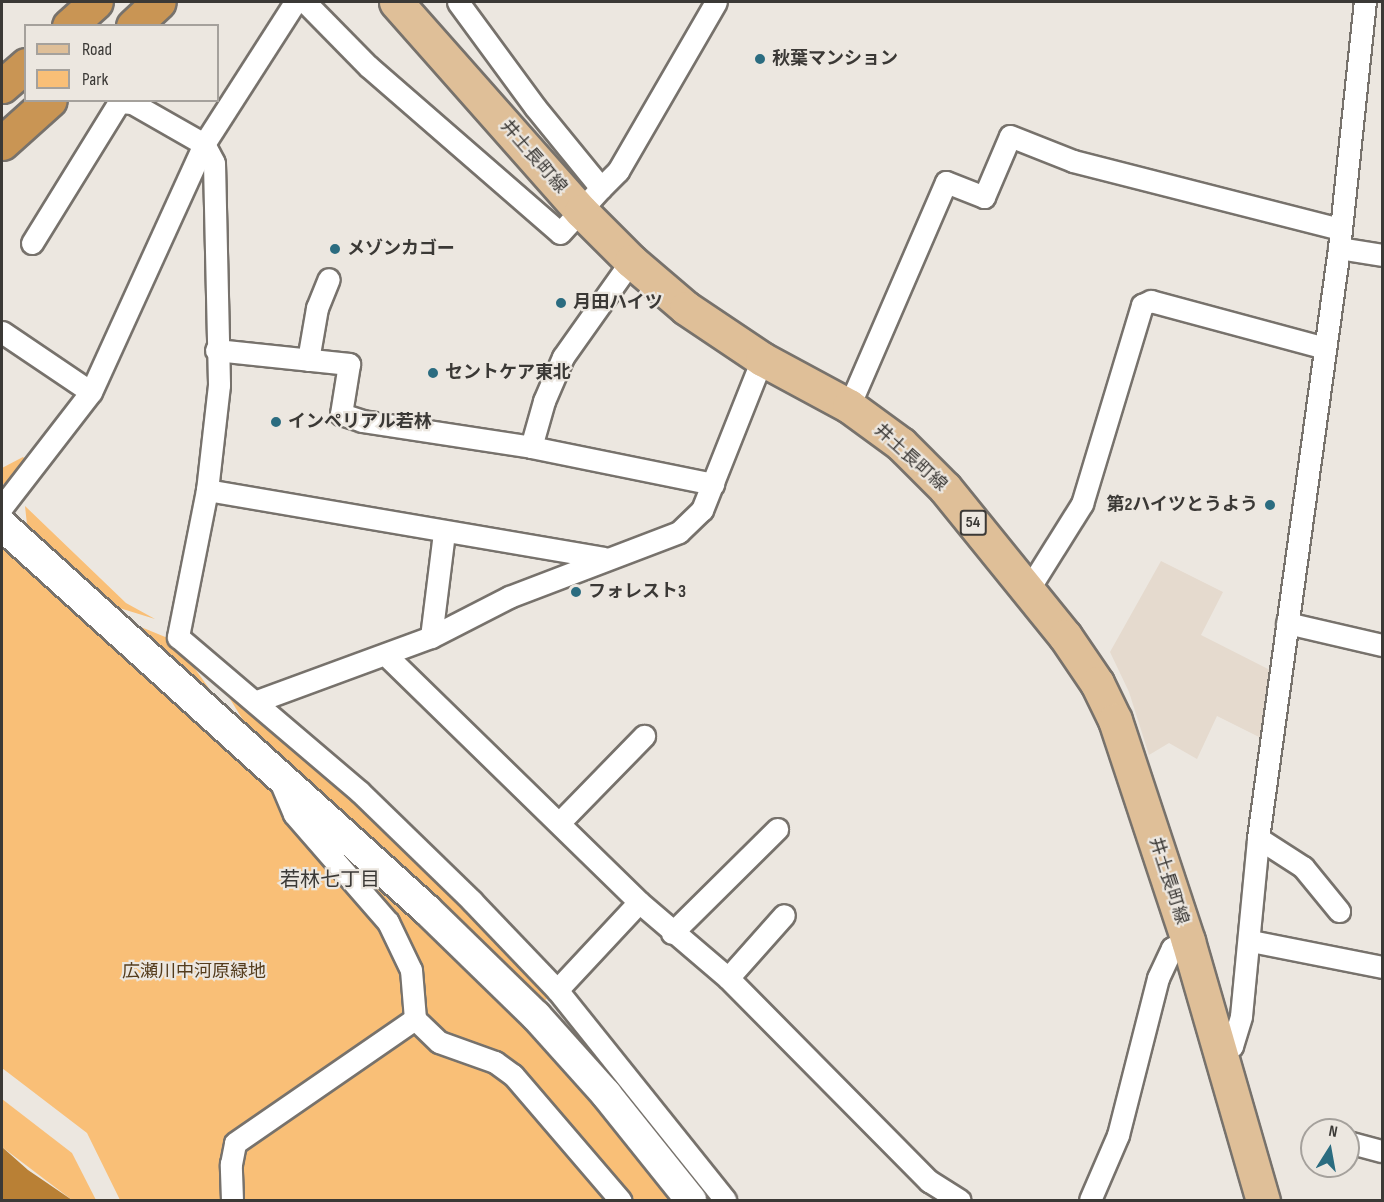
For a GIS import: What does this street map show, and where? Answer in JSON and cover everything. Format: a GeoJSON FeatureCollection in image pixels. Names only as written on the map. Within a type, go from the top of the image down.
{"type":"FeatureCollection","features":[{"type":"Feature","properties":{"kind":"highway"},"geometry":{"type":"LineString","coordinates":[[71,24],[96,2]]}},
{"type":"Feature","properties":{"kind":"highway"},"geometry":{"type":"LineString","coordinates":[[135,24],[159,2]]}},
{"type":"Feature","properties":{"kind":"highway"},"geometry":{"type":"LineString","coordinates":[[2,86],[24,66]]}},
{"type":"Feature","properties":{"kind":"highway"},"geometry":{"type":"LineString","coordinates":[[2,143],[48,102]]}},
{"type":"Feature","properties":{"kind":"main road","name":"井土長町線"},"geometry":{"type":"LineString","coordinates":[[396,2],[414,16],[591,200],[631,261],[686,308],[762,359],[849,406],[901,444],[945,488],[1071,645],[1110,711],[1188,941],[1263,1200]]}},
{"type":"Feature","properties":{"kind":"street"},"geometry":{"type":"LineString","coordinates":[[2,507],[91,392],[204,144],[295,2]]}},
{"type":"Feature","properties":{"kind":"street"},"geometry":{"type":"LineString","coordinates":[[305,2],[368,66],[560,233],[618,171],[716,2]]}},
{"type":"Feature","properties":{"kind":"street"},"geometry":{"type":"LineString","coordinates":[[458,2],[535,107],[591,200]]}},
{"type":"Feature","properties":{"kind":"street"},"geometry":{"type":"LineString","coordinates":[[1221,1051],[1232,1046],[1241,1016],[1251,941],[1258,838],[1339,239],[1365,2]]}},
{"type":"Feature","properties":{"kind":"street"},"geometry":{"type":"LineString","coordinates":[[32,243],[119,102],[132,103],[204,144],[214,163],[216,350],[219,384],[207,490],[178,637],[257,701],[412,841],[557,990],[725,1200]]}},
{"type":"Feature","properties":{"kind":"street"},"geometry":{"type":"LineString","coordinates":[[849,406],[946,182],[984,197],[1010,136],[1073,161],[1339,239],[1383,255]]}},
{"type":"Feature","properties":{"kind":"street"},"geometry":{"type":"LineString","coordinates":[[531,447],[544,401],[563,357],[631,261]]}},
{"type":"Feature","properties":{"kind":"street"},"geometry":{"type":"LineString","coordinates":[[308,360],[317,308],[329,279]]}},
{"type":"Feature","properties":{"kind":"street"},"geometry":{"type":"LineString","coordinates":[[1028,590],[1082,504],[1142,305],[1151,301],[1325,348]]}},
{"type":"Feature","properties":{"kind":"street"},"geometry":{"type":"LineString","coordinates":[[2,332],[91,392]]}},
{"type":"Feature","properties":{"kind":"street"},"geometry":{"type":"LineString","coordinates":[[216,350],[349,364],[341,414],[531,447],[713,484]]}},
{"type":"Feature","properties":{"kind":"street"},"geometry":{"type":"LineString","coordinates":[[257,701],[431,637],[509,597],[603,558],[679,532],[702,510],[762,359]]}},
{"type":"Feature","properties":{"kind":"street"},"geometry":{"type":"LineString","coordinates":[[207,490],[603,558]]}},
{"type":"Feature","properties":{"kind":"street"},"geometry":{"type":"LineString","coordinates":[[2,525],[427,910],[536,1016],[606,1094],[691,1200]]}},
{"type":"Feature","properties":{"kind":"street"},"geometry":{"type":"LineString","coordinates":[[431,637],[444,532]]}},
{"type":"Feature","properties":{"kind":"street"},"geometry":{"type":"LineString","coordinates":[[1287,623],[1383,645]]}},
{"type":"Feature","properties":{"kind":"street"},"geometry":{"type":"LineString","coordinates":[[389,653],[391,660],[639,902],[672,933],[728,978],[929,1181],[960,1200]]}},
{"type":"Feature","properties":{"kind":"street"},"geometry":{"type":"LineString","coordinates":[[559,823],[644,736]]}},
{"type":"Feature","properties":{"kind":"street"},"geometry":{"type":"LineString","coordinates":[[276,774],[294,814],[388,922],[411,970],[415,1019],[439,1042],[495,1062],[513,1075],[569,1136],[620,1200]]}},
{"type":"Feature","properties":{"kind":"street"},"geometry":{"type":"LineString","coordinates":[[672,933],[777,829]]}},
{"type":"Feature","properties":{"kind":"street"},"geometry":{"type":"LineString","coordinates":[[1258,838],[1303,867],[1339,911]]}},
{"type":"Feature","properties":{"kind":"street"},"geometry":{"type":"LineString","coordinates":[[557,990],[639,902]]}},
{"type":"Feature","properties":{"kind":"street"},"geometry":{"type":"LineString","coordinates":[[728,978],[784,915]]}},
{"type":"Feature","properties":{"kind":"street"},"geometry":{"type":"LineString","coordinates":[[1090,1200],[1118,1135],[1158,978],[1172,948],[1188,941]]}},
{"type":"Feature","properties":{"kind":"street"},"geometry":{"type":"LineString","coordinates":[[1251,941],[1383,968]]}},
{"type":"Feature","properties":{"kind":"street"},"geometry":{"type":"LineString","coordinates":[[232,1200],[231,1164],[235,1143],[415,1019]]}},
{"type":"Feature","properties":{"kind":"street"},"geometry":{"type":"LineString","coordinates":[[1360,1145],[1383,1151]]}},
{"type":"Feature","properties":{"kind":"shaded area"},"geometry":{"type":"Polygon","coordinates":[[[1161,561],[1223,592],[1201,635],[1274,672],[1263,739],[1217,716],[1197,759],[1169,743],[1149,755],[1129,692],[1110,652],[1161,561]]]}},
{"type":"Feature","properties":{"kind":"shaded area"},"geometry":{"type":"Polygon","coordinates":[[[2,1147],[28,1170],[72,1200],[2,1200],[2,1147]]]}},
{"type":"Feature","properties":{"kind":"green space"},"geometry":{"type":"Polygon","coordinates":[[[23,457],[29,463],[2,485],[2,468],[23,457]]]}},
{"type":"Feature","properties":{"kind":"green space"},"geometry":{"type":"Polygon","coordinates":[[[25,506],[126,603],[155,619],[100,602],[28,534],[25,506]]]}},
{"type":"Feature","properties":{"kind":"green space","name":"広瀬川中河原緑地"},"geometry":{"type":"Polygon","coordinates":[[[5,544],[525,1019],[680,1200],[120,1200],[87,1133],[2,1068],[2,547],[14,556],[5,544]]]}},
{"type":"Feature","properties":{"kind":"green space"},"geometry":{"type":"Polygon","coordinates":[[[107,613],[175,641],[239,730],[107,613]]]}},
{"type":"Feature","properties":{"kind":"green space"},"geometry":{"type":"Polygon","coordinates":[[[225,691],[315,760],[552,994],[539,1006],[258,744],[225,691]]]}},
{"type":"Feature","properties":{"kind":"green space"},"geometry":{"type":"Polygon","coordinates":[[[2,1099],[72,1153],[96,1200],[72,1200],[2,1147],[2,1099]]]}},
{"type":"Feature","properties":{"kind":"place","name":"秋葉マンション"},"geometry":{"type":"Point","coordinates":[760,59]}},
{"type":"Feature","properties":{"kind":"place","name":"メゾンカゴー"},"geometry":{"type":"Point","coordinates":[335,249]}},
{"type":"Feature","properties":{"kind":"place","name":"月田ハイツ"},"geometry":{"type":"Point","coordinates":[561,303]}},
{"type":"Feature","properties":{"kind":"place","name":"セントケア東北"},"geometry":{"type":"Point","coordinates":[433,373]}},
{"type":"Feature","properties":{"kind":"place","name":"インペリアル若林"},"geometry":{"type":"Point","coordinates":[276,422]}},
{"type":"Feature","properties":{"kind":"place","name":"第2ハイツとうよう"},"geometry":{"type":"Point","coordinates":[1270,505]}},
{"type":"Feature","properties":{"kind":"place","name":"フォレスト3"},"geometry":{"type":"Point","coordinates":[576,592]}},
{"type":"Feature","properties":{"kind":"district","name":"若林七丁目"},"geometry":{"type":"Point","coordinates":[330,880]}}]}
